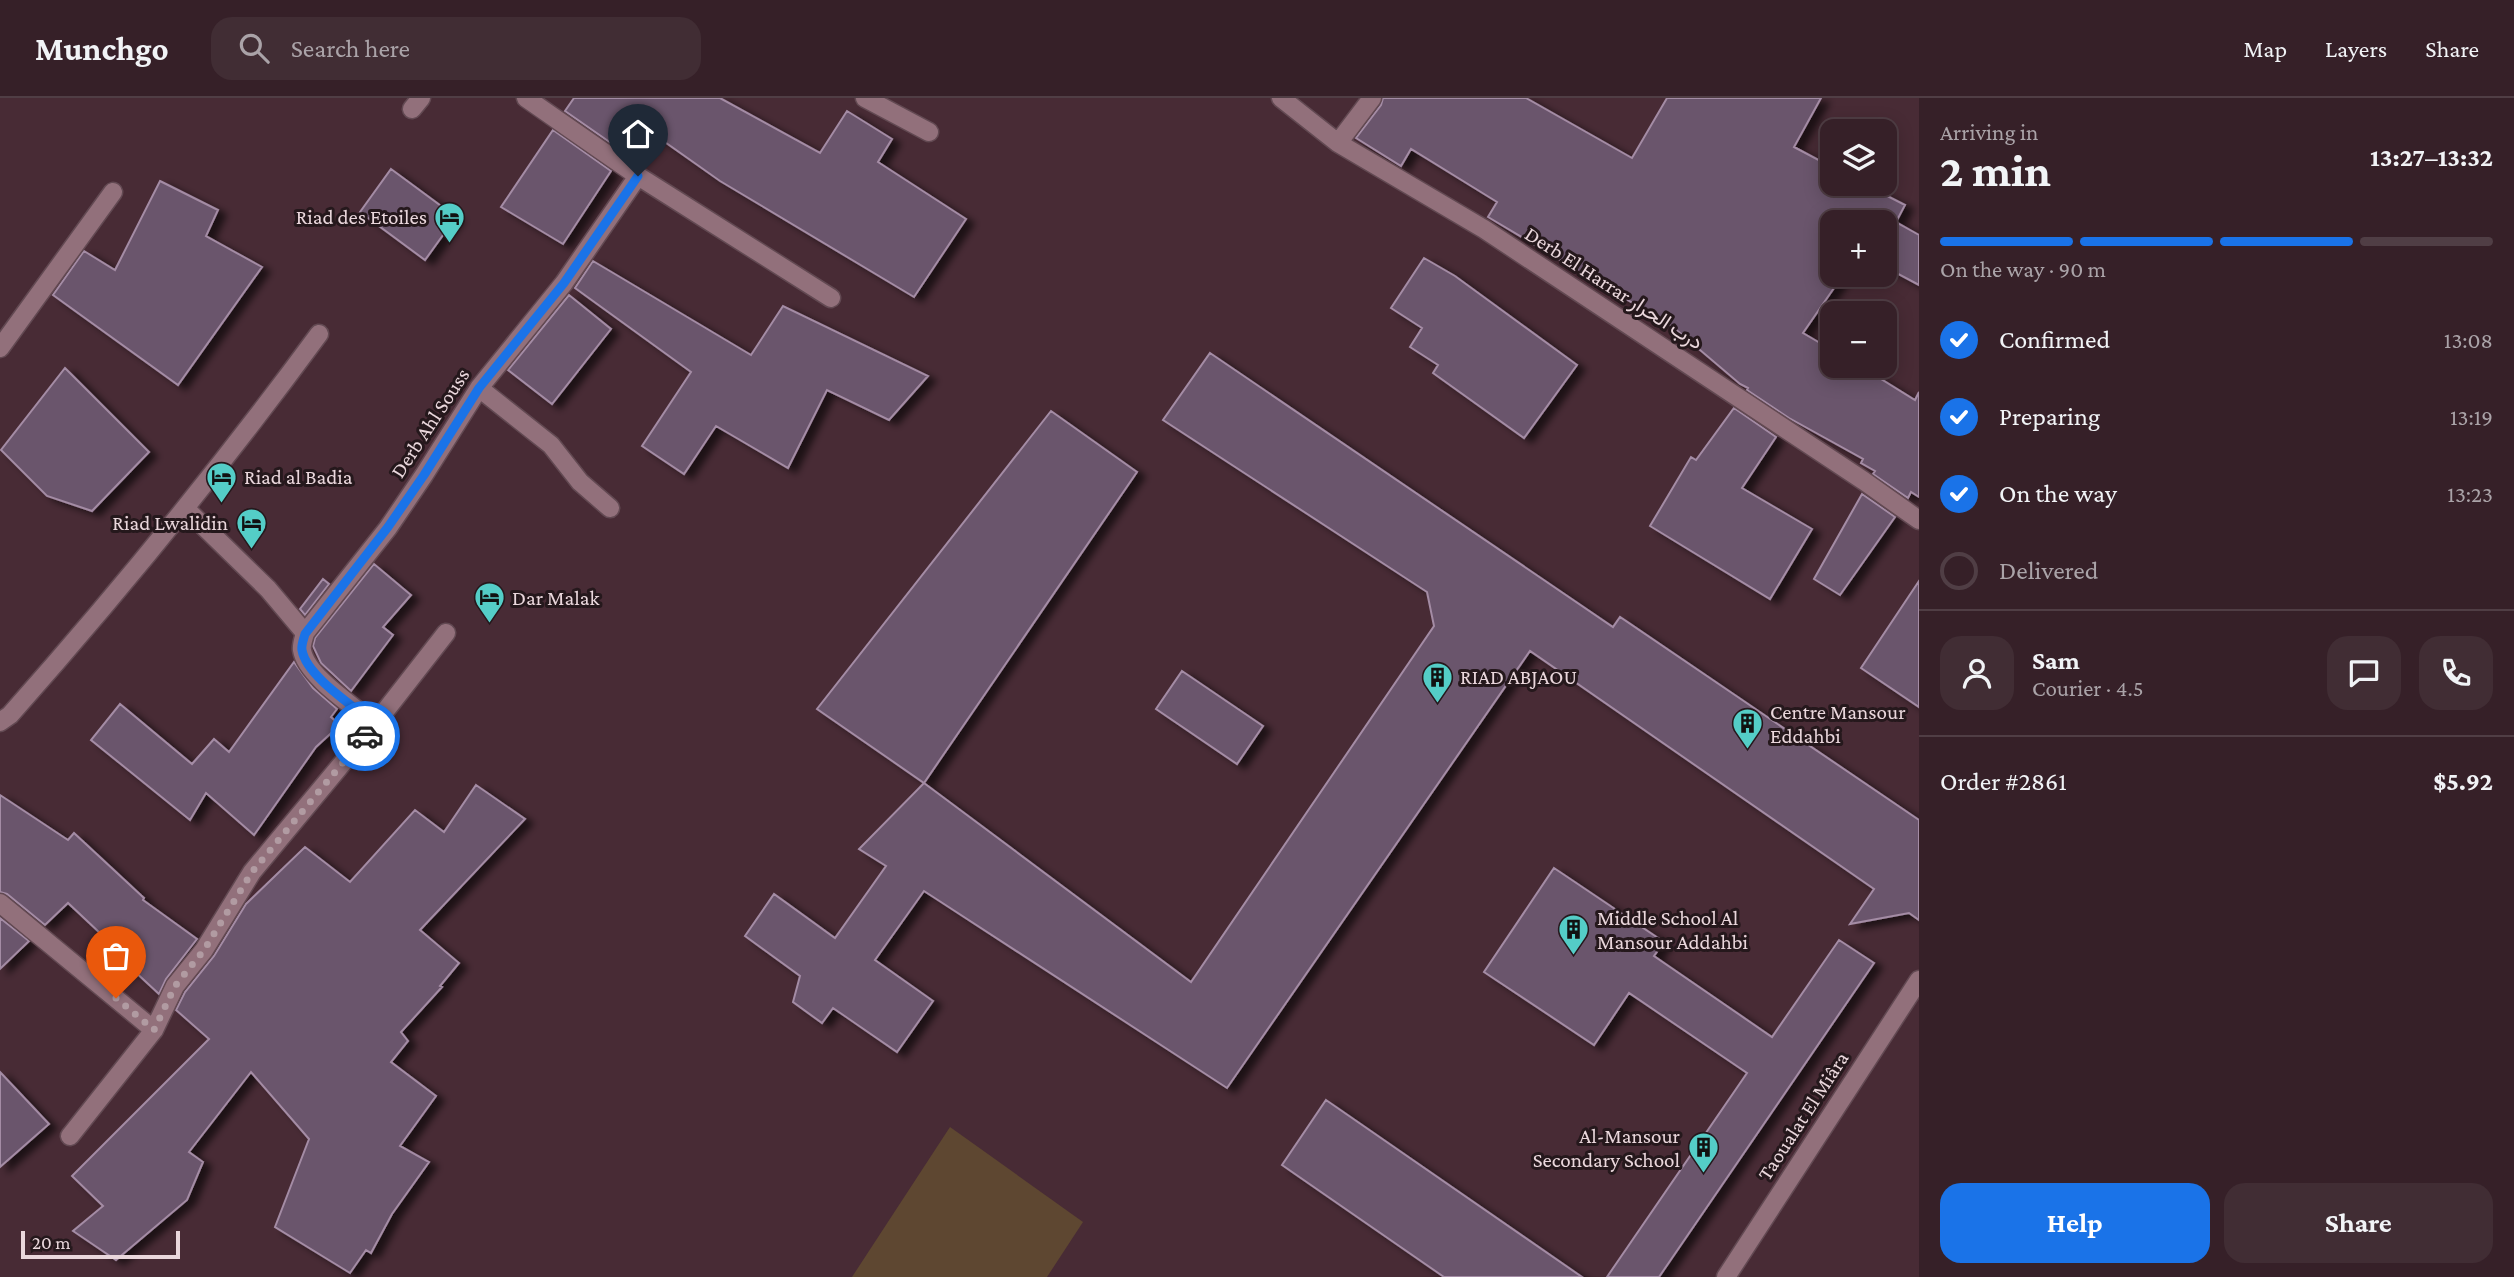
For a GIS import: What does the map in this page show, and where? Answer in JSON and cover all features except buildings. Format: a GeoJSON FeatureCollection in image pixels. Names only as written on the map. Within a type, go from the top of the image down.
{"type":"FeatureCollection","features":[{"type":"Feature","properties":{"kind":"street"},"geometry":{"type":"LineString","coordinates":[[526,98],[638,176],[831,298]]}},
{"type":"Feature","properties":{"kind":"street"},"geometry":{"type":"LineString","coordinates":[[865,98],[929,132]]}},
{"type":"Feature","properties":{"kind":"street","name":"Derb El Harrar درب الحرار"},"geometry":{"type":"LineString","coordinates":[[1281,98],[1338,143],[1483,229],[1842,466],[1919,520]]}},
{"type":"Feature","properties":{"kind":"street"},"geometry":{"type":"LineString","coordinates":[[1338,143],[1372,98]]}},
{"type":"Feature","properties":{"kind":"street","name":"Derb Ahl Souss"},"geometry":{"type":"LineString","coordinates":[[305,634],[395,517],[479,388],[564,283],[638,176]]}},
{"type":"Feature","properties":{"kind":"street"},"geometry":{"type":"LineString","coordinates":[[0,348],[113,192]]}},
{"type":"Feature","properties":{"kind":"street"},"geometry":{"type":"LineString","coordinates":[[0,722],[10,715],[72,645],[186,509],[319,334]]}},
{"type":"Feature","properties":{"kind":"street"},"geometry":{"type":"LineString","coordinates":[[479,388],[551,445],[580,482],[610,508]]}},
{"type":"Feature","properties":{"kind":"street"},"geometry":{"type":"LineString","coordinates":[[186,509],[268,589],[305,634],[302,648],[308,665],[375,724]]}},
{"type":"Feature","properties":{"kind":"street"},"geometry":{"type":"LineString","coordinates":[[70,1136],[154,1030],[175,986],[204,950],[252,872],[375,724],[446,632]]}},
{"type":"Feature","properties":{"kind":"street"},"geometry":{"type":"LineString","coordinates":[[0,902],[154,1030]]}},
{"type":"Feature","properties":{"kind":"street","name":"Taoualat El Miâra"},"geometry":{"type":"LineString","coordinates":[[1726,1277],[1919,981]]}},
{"type":"Feature","properties":{"kind":"shaded area"},"geometry":{"type":"Polygon","coordinates":[[[950,1127],[1083,1222],[1047,1277],[852,1277],[950,1127]]]}},
{"type":"Feature","properties":{"kind":"way so far"},"geometry":{"type":"LineString","coordinates":[[116,998],[154,1030],[175,986],[204,950],[252,872],[365,736]]}},
{"type":"Feature","properties":{"kind":"place","name":"Riad des Etoiles"},"geometry":{"type":"Point","coordinates":[450,244]}},
{"type":"Feature","properties":{"kind":"place","name":"Riad al Badia"},"geometry":{"type":"Point","coordinates":[221,504]}},
{"type":"Feature","properties":{"kind":"place","name":"Riad Lwalidin"},"geometry":{"type":"Point","coordinates":[251,550]}},
{"type":"Feature","properties":{"kind":"place","name":"Dar Malak"},"geometry":{"type":"Point","coordinates":[489,625]}},
{"type":"Feature","properties":{"kind":"place","name":"RIAD ABJAOU"},"geometry":{"type":"Point","coordinates":[1437,704]}},
{"type":"Feature","properties":{"kind":"place","name":"Centre Mansour Eddahbi"},"geometry":{"type":"Point","coordinates":[1747,751]}},
{"type":"Feature","properties":{"kind":"place","name":"Middle School Al Mansour Addahbi"},"geometry":{"type":"Point","coordinates":[1574,957]}},
{"type":"Feature","properties":{"kind":"place","name":"Al-Mansour Secondary School"},"geometry":{"type":"Point","coordinates":[1703,1175]}},
{"type":"Feature","properties":{"kind":"route"},"geometry":{"type":"LineString","coordinates":[[365,736],[375,724],[308,665],[302,648],[305,634],[388,527],[479,388],[564,283],[638,176]]}}]}
